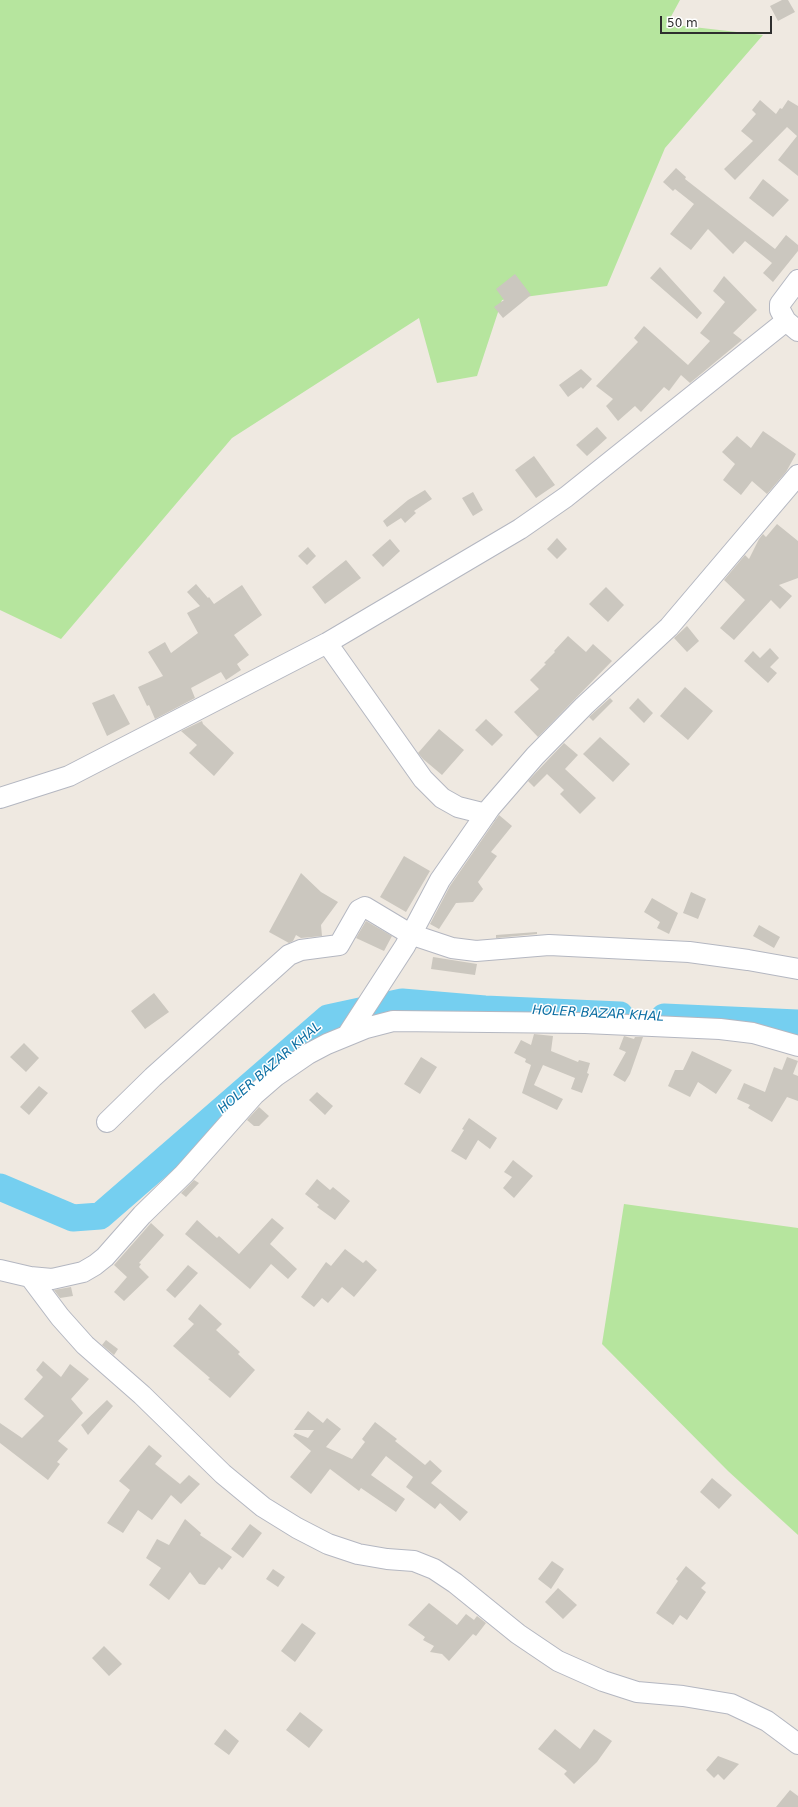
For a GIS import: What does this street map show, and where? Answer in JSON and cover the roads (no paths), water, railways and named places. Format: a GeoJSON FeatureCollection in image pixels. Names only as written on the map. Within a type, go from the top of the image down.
{"type":"FeatureCollection","features":[{"type":"Feature","properties":{"kind":"street"},"geometry":{"type":"LineString","coordinates":[[0,798],[69,776],[327,643],[520,529],[566,497],[792,326],[780,310],[780,304],[798,280]]}},
{"type":"Feature","properties":{"kind":"street"},"geometry":{"type":"LineString","coordinates":[[351,1030],[390,970],[440,880],[486,814],[536,756],[578,711],[669,627],[798,475]]}},
{"type":"Feature","properties":{"kind":"street"},"geometry":{"type":"LineString","coordinates":[[327,643],[423,779],[442,798],[458,807],[486,814]]}},
{"type":"Feature","properties":{"kind":"street"},"geometry":{"type":"LineString","coordinates":[[107,1122],[153,1077],[289,955],[301,950],[339,945],[359,910],[365,907],[410,934],[452,948],[476,951],[549,945],[689,952],[798,969]]}},
{"type":"Feature","properties":{"kind":"street"},"geometry":{"type":"LineString","coordinates":[[0,1270],[30,1277],[52,1279],[83,1272],[95,1265],[142,1214],[184,1174],[254,1095],[276,1076],[308,1054],[351,1030],[393,1022],[585,1023],[720,1029],[753,1033],[798,1046]]}},
{"type":"Feature","properties":{"kind":"street"},"geometry":{"type":"LineString","coordinates":[[30,1277],[60,1317],[90,1350],[142,1395],[223,1474],[263,1507],[297,1528],[328,1544],[358,1554],[387,1559],[414,1560],[434,1569],[455,1583],[518,1634],[546,1653],[603,1681],[637,1692],[683,1696],[731,1704],[767,1721],[798,1744]]}},
{"type":"Feature","properties":{"kind":"waterway","name":"HOLER BAZAR KHAL"},"geometry":{"type":"LineString","coordinates":[[0,1187],[73,1218],[100,1216],[328,1018],[402,1002],[485,1009],[620,1015]]}},
{"type":"Feature","properties":{"kind":"waterway","name":"HOLER BAZAR KHAL"},"geometry":{"type":"LineString","coordinates":[[664,1017],[798,1023]]}}]}
